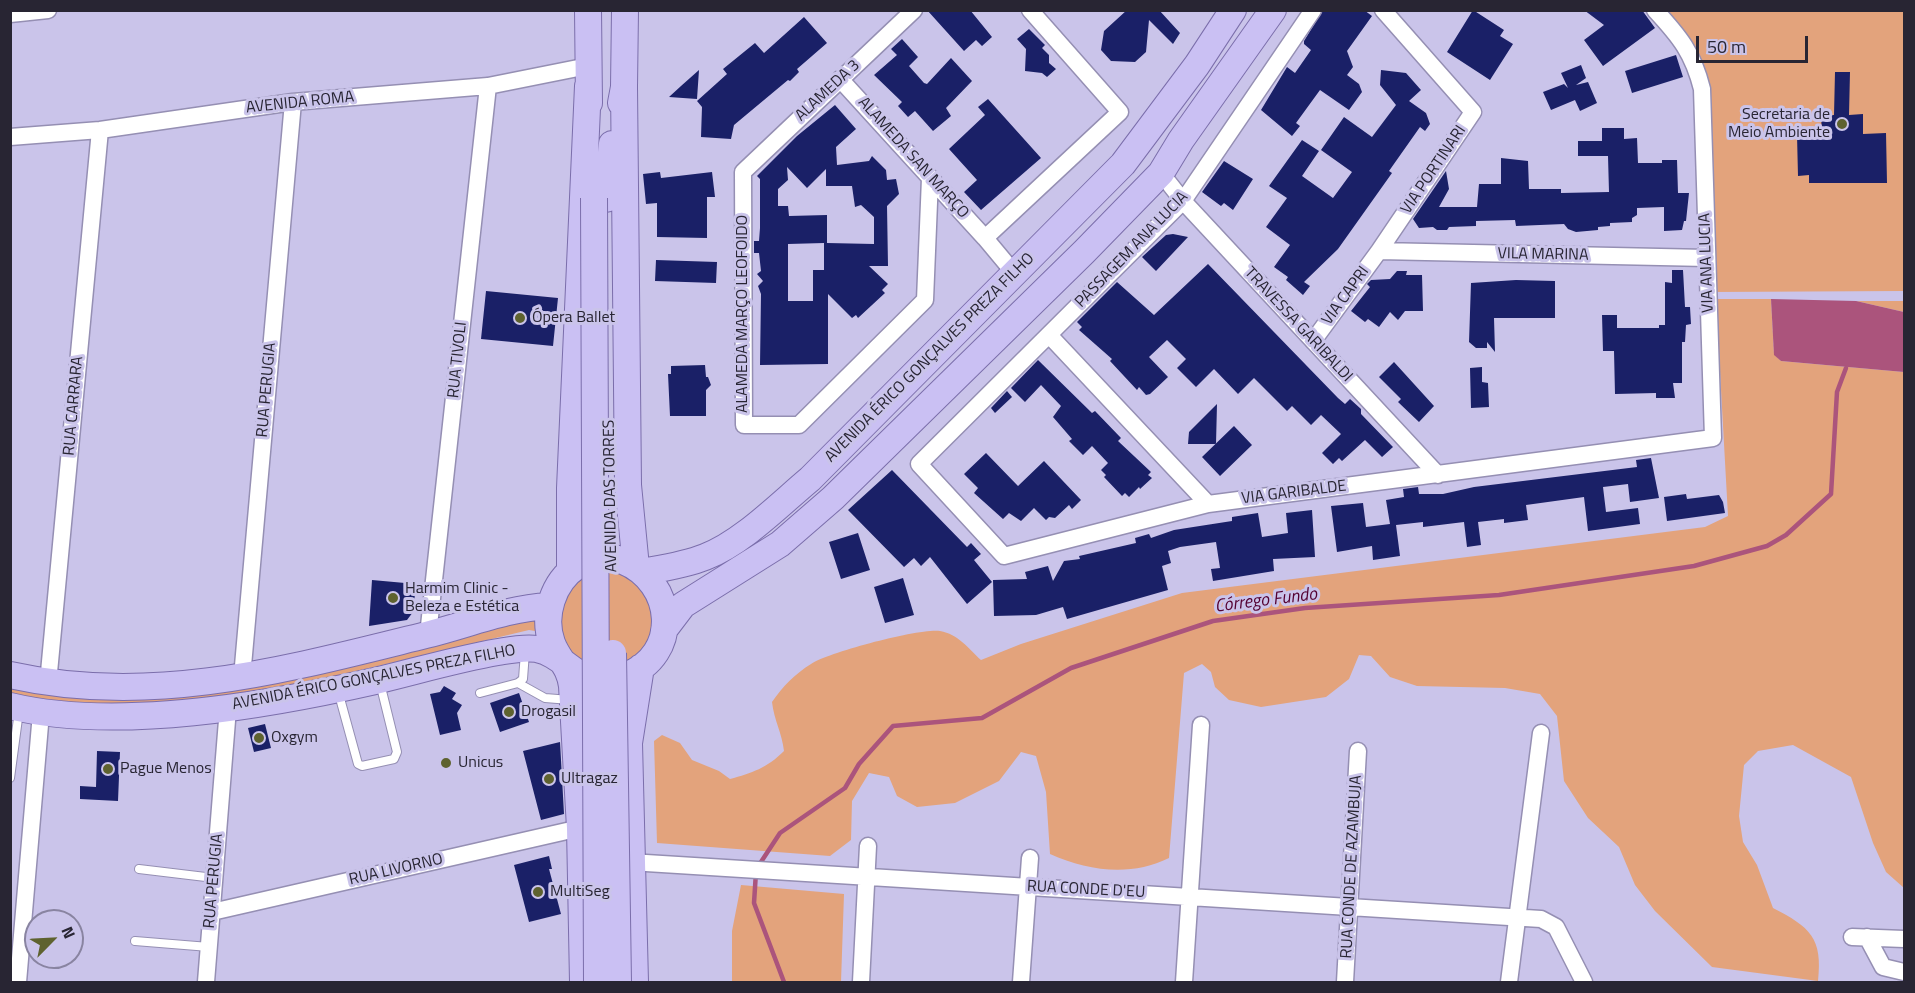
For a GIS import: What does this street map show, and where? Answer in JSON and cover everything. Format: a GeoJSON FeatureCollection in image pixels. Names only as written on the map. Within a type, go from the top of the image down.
{"type":"FeatureCollection","features":[{"type":"Feature","properties":{"kind":"main road","name":"AVENIDA DAS TORRES"},"geometry":{"type":"LineString","coordinates":[[588,10],[588,76],[600,199],[618,982]]}},
{"type":"Feature","properties":{"kind":"main road","name":"AVENIDA DAS TORRES"},"geometry":{"type":"LineString","coordinates":[[597,982],[600,199],[624,87],[625,10]]}},
{"type":"Feature","properties":{"kind":"main road","name":"AVENIDA ÉRICO GONÇALVES PREZA FILHO"},"geometry":{"type":"LineString","coordinates":[[10,675],[48,683],[126,688],[201,684],[242,677],[428,635],[494,615],[560,587],[585,561],[602,557],[620,559],[639,569],[680,565],[708,556],[770,514],[810,478],[1123,164],[1197,65],[1233,10]]}},
{"type":"Feature","properties":{"kind":"main road","name":"AVENIDA ÉRICO GONÇALVES PREZA FILHO"},"geometry":{"type":"LineString","coordinates":[[664,630],[682,605],[780,544],[833,498],[1161,173],[1181,140],[1273,10]]}},
{"type":"Feature","properties":{"kind":"main road"},"geometry":{"type":"LineString","coordinates":[[1197,65],[1220,86]]}},
{"type":"Feature","properties":{"kind":"main road"},"geometry":{"type":"LineString","coordinates":[[583,982],[580,828],[570,669],[552,643],[548,626],[560,587],[573,393],[588,76]]}},
{"type":"Feature","properties":{"kind":"main road"},"geometry":{"type":"LineString","coordinates":[[624,87],[628,485],[639,569],[653,581],[660,594],[665,615],[664,630],[646,661],[629,743],[630,862],[635,982]]}},
{"type":"Feature","properties":{"kind":"main road","name":"AVENIDA ÉRICO GONÇALVES PREZA FILHO"},"geometry":{"type":"LineString","coordinates":[[24,709],[134,715],[228,708],[338,689],[467,657],[525,648],[546,652],[583,676],[613,679],[646,661]]}},
{"type":"Feature","properties":{"kind":"street"},"geometry":{"type":"LineString","coordinates":[[10,14],[48,10]]}},
{"type":"Feature","properties":{"kind":"street","name":"ALAMEDA 3"},"geometry":{"type":"LineString","coordinates":[[743,172],[914,10]]}},
{"type":"Feature","properties":{"kind":"street"},"geometry":{"type":"LineString","coordinates":[[986,238],[1120,112],[1030,10]]}},
{"type":"Feature","properties":{"kind":"street","name":"PASSAGEM ANA LUCIA"},"geometry":{"type":"LineString","coordinates":[[919,464],[1183,201],[1313,10]]}},
{"type":"Feature","properties":{"kind":"street","name":"VIA PORTINARI"},"geometry":{"type":"LineString","coordinates":[[1379,252],[1473,112],[1383,10]]}},
{"type":"Feature","properties":{"kind":"street","name":"VIA ANA LUCIA"},"geometry":{"type":"LineString","coordinates":[[1655,10],[1680,38],[1695,62],[1702,89],[1713,438]]}},
{"type":"Feature","properties":{"kind":"street","name":"AVENIDA ROMA"},"geometry":{"type":"LineString","coordinates":[[10,137],[100,130],[293,102],[588,76]]}},
{"type":"Feature","properties":{"kind":"street","name":"ALAMEDA SAN MARÇO"},"geometry":{"type":"LineString","coordinates":[[840,79],[986,238],[1015,274]]}},
{"type":"Feature","properties":{"kind":"street","name":"RUA TIVOLI"},"geometry":{"type":"LineString","coordinates":[[428,635],[488,86]]}},
{"type":"Feature","properties":{"kind":"street","name":"RUA PERUGIA"},"geometry":{"type":"LineString","coordinates":[[242,677],[293,102]]}},
{"type":"Feature","properties":{"kind":"street","name":"RUA CARRARA"},"geometry":{"type":"LineString","coordinates":[[48,683],[100,130]]}},
{"type":"Feature","properties":{"kind":"street","name":"ALAMEDA MARÇO LEOFOIDO"},"geometry":{"type":"LineString","coordinates":[[743,172],[744,425],[799,425],[925,300],[930,178]]}},
{"type":"Feature","properties":{"kind":"street","name":"TRAVESSA GARIBALDI"},"geometry":{"type":"LineString","coordinates":[[1161,173],[1183,201],[1437,475]]}},
{"type":"Feature","properties":{"kind":"street","name":"VILA MARINA"},"geometry":{"type":"LineString","coordinates":[[1379,252],[1707,258]]}},
{"type":"Feature","properties":{"kind":"street","name":"VIA CAPRI"},"geometry":{"type":"LineString","coordinates":[[1313,341],[1379,252]]}},
{"type":"Feature","properties":{"kind":"street"},"geometry":{"type":"LineString","coordinates":[[1048,335],[1208,504]]}},
{"type":"Feature","properties":{"kind":"street","name":"VIA GARIBALDE"},"geometry":{"type":"LineString","coordinates":[[919,464],[1004,556],[1208,504],[1713,438]]}},
{"type":"Feature","properties":{"kind":"street","name":"RUA PERUGIA"},"geometry":{"type":"LineString","coordinates":[[206,982],[228,708]]}},
{"type":"Feature","properties":{"kind":"street"},"geometry":{"type":"LineString","coordinates":[[18,982],[24,709]]}},
{"type":"Feature","properties":{"kind":"street"},"geometry":{"type":"LineString","coordinates":[[1184,982],[1201,725]]}},
{"type":"Feature","properties":{"kind":"street"},"geometry":{"type":"LineString","coordinates":[[1509,982],[1541,732]]}},
{"type":"Feature","properties":{"kind":"street","name":"RUA CONDE DE AZAMBUJA"},"geometry":{"type":"LineString","coordinates":[[1345,982],[1358,751]]}},
{"type":"Feature","properties":{"kind":"street","name":"RUA LIVORNO"},"geometry":{"type":"LineString","coordinates":[[212,912],[580,828]]}},
{"type":"Feature","properties":{"kind":"street"},"geometry":{"type":"LineString","coordinates":[[861,982],[868,846]]}},
{"type":"Feature","properties":{"kind":"street"},"geometry":{"type":"LineString","coordinates":[[1021,982],[1030,858]]}},
{"type":"Feature","properties":{"kind":"street","name":"RUA CONDE D'EU"},"geometry":{"type":"LineString","coordinates":[[630,862],[1541,919],[1556,927],[1584,982]]}},
{"type":"Feature","properties":{"kind":"street"},"geometry":{"type":"LineString","coordinates":[[1905,939],[1860,937],[1882,967],[1905,972]]}},
{"type":"Feature","properties":{"kind":"lane"},"geometry":{"type":"LineString","coordinates":[[480,693],[518,683],[525,672],[525,648]]}},
{"type":"Feature","properties":{"kind":"lane"},"geometry":{"type":"LineString","coordinates":[[338,689],[358,764],[362,766],[394,759],[397,752],[380,680]]}},
{"type":"Feature","properties":{"kind":"lane"},"geometry":{"type":"LineString","coordinates":[[518,683],[544,698],[572,699]]}},
{"type":"Feature","properties":{"kind":"lane"},"geometry":{"type":"LineString","coordinates":[[10,778],[24,709]]}},
{"type":"Feature","properties":{"kind":"lane"},"geometry":{"type":"LineString","coordinates":[[139,869],[214,878]]}},
{"type":"Feature","properties":{"kind":"lane"},"geometry":{"type":"LineString","coordinates":[[135,941],[209,947]]}},
{"type":"Feature","properties":{"kind":"shaded area"},"geometry":{"type":"Polygon","coordinates":[[[1658,11],[1904,11],[1904,291],[1711,292],[1705,84],[1658,11]]]}},
{"type":"Feature","properties":{"kind":"shaded area"},"geometry":{"type":"Polygon","coordinates":[[[1716,299],[1771,299],[1774,354],[1781,361],[1904,372],[1904,888],[1886,872],[1873,843],[1851,777],[1793,745],[1758,751],[1744,765],[1739,816],[1743,842],[1757,865],[1773,908],[1805,928],[1816,944],[1819,966],[1818,981],[1712,967],[1655,911],[1635,885],[1619,847],[1588,818],[1564,781],[1557,716],[1540,694],[1505,688],[1417,686],[1390,677],[1371,656],[1359,655],[1349,679],[1326,697],[1261,707],[1229,700],[1215,687],[1211,672],[1202,664],[1184,673],[1169,858],[1140,868],[1110,870],[1094,868],[1050,854],[1046,792],[1036,756],[1021,752],[999,781],[955,803],[917,807],[897,796],[889,777],[869,773],[852,801],[851,840],[830,856],[657,843],[654,741],[662,735],[680,743],[692,760],[719,771],[730,779],[759,769],[784,751],[772,702],[776,696],[795,676],[811,664],[854,647],[914,633],[940,631],[958,639],[981,660],[1021,644],[1182,593],[1705,527],[1728,516],[1716,299]]]}},
{"type":"Feature","properties":{"kind":"shaded area"},"geometry":{"type":"Polygon","coordinates":[[[1771,299],[1856,301],[1904,312],[1904,372],[1781,361],[1774,355],[1771,299]]]}},
{"type":"Feature","properties":{"kind":"shaded area"},"geometry":{"type":"Polygon","coordinates":[[[1856,301],[1904,301],[1904,312],[1856,301]]]}},
{"type":"Feature","properties":{"kind":"shaded area"},"geometry":{"type":"Polygon","coordinates":[[[601,572],[627,577],[636,582],[647,598],[656,633],[635,664],[582,667],[561,644],[562,607],[569,589],[576,582],[601,572]]]}},
{"type":"Feature","properties":{"kind":"shaded area"},"geometry":{"type":"Polygon","coordinates":[[[540,610],[541,632],[529,630],[269,692],[146,707],[43,702],[11,695],[10,685],[121,694],[540,610]]]}},
{"type":"Feature","properties":{"kind":"shaded area"},"geometry":{"type":"Polygon","coordinates":[[[741,885],[844,894],[841,982],[732,982],[732,931],[741,885]]]}},
{"type":"Feature","properties":{"kind":"building"},"geometry":{"type":"Polygon","coordinates":[[[927,10],[970,10],[992,37],[982,46],[976,40],[964,51],[927,10]]]}},
{"type":"Feature","properties":{"kind":"building"},"geometry":{"type":"Polygon","coordinates":[[[1127,10],[1159,10],[1180,33],[1173,44],[1149,20],[1146,52],[1135,62],[1111,61],[1101,50],[1104,31],[1127,10]]]}},
{"type":"Feature","properties":{"kind":"building"},"geometry":{"type":"Polygon","coordinates":[[[1323,10],[1364,10],[1372,16],[1347,51],[1353,67],[1347,75],[1359,84],[1362,92],[1349,110],[1320,90],[1296,123],[1300,126],[1292,136],[1261,110],[1287,67],[1295,73],[1311,50],[1304,44],[1304,41],[1323,10]]]}},
{"type":"Feature","properties":{"kind":"building"},"geometry":{"type":"Polygon","coordinates":[[[1473,10],[1504,30],[1500,36],[1513,44],[1490,80],[1447,52],[1473,10]]]}},
{"type":"Feature","properties":{"kind":"building"},"geometry":{"type":"Polygon","coordinates":[[[1584,10],[1642,10],[1655,28],[1603,66],[1584,40],[1604,25],[1584,10]]]}},
{"type":"Feature","properties":{"kind":"building"},"geometry":{"type":"Polygon","coordinates":[[[804,17],[827,43],[797,69],[799,72],[790,81],[788,80],[734,125],[731,139],[701,137],[702,107],[697,101],[727,74],[723,69],[755,43],[764,53],[804,17]]]}},
{"type":"Feature","properties":{"kind":"building"},"geometry":{"type":"Polygon","coordinates":[[[1029,29],[1045,45],[1042,48],[1049,55],[1049,63],[1056,69],[1047,77],[1042,73],[1025,71],[1026,49],[1017,39],[1029,29]]]}},
{"type":"Feature","properties":{"kind":"building"},"geometry":{"type":"Polygon","coordinates":[[[902,39],[918,57],[909,66],[924,83],[927,84],[951,58],[972,81],[946,108],[951,116],[933,131],[915,111],[908,117],[898,106],[902,102],[874,75],[897,55],[891,49],[902,39]]]}},
{"type":"Feature","properties":{"kind":"building"},"geometry":{"type":"Polygon","coordinates":[[[1676,55],[1683,77],[1632,93],[1625,71],[1676,55]]]}},
{"type":"Feature","properties":{"kind":"building"},"geometry":{"type":"Polygon","coordinates":[[[1581,65],[1586,78],[1576,85],[1588,82],[1597,103],[1580,111],[1575,100],[1551,110],[1543,92],[1564,84],[1568,88],[1561,73],[1581,65]]]}},
{"type":"Feature","properties":{"kind":"building"},"geometry":{"type":"Polygon","coordinates":[[[699,70],[697,99],[669,97],[681,86],[699,70]]]}},
{"type":"Feature","properties":{"kind":"building"},"geometry":{"type":"Polygon","coordinates":[[[1381,70],[1406,73],[1421,90],[1409,101],[1426,113],[1430,124],[1425,131],[1420,127],[1389,171],[1392,173],[1338,249],[1304,282],[1310,286],[1303,295],[1286,280],[1288,277],[1274,267],[1290,245],[1266,227],[1287,198],[1269,186],[1302,140],[1319,151],[1302,176],[1333,198],[1352,172],[1321,150],[1344,117],[1372,137],[1396,105],[1380,85],[1381,70]]]}},
{"type":"Feature","properties":{"kind":"building","name":"Secretaria de Meio Ambiente"},"geometry":{"type":"Polygon","coordinates":[[[1835,72],[1850,72],[1849,115],[1863,114],[1863,134],[1886,133],[1887,183],[1809,183],[1809,175],[1798,176],[1797,135],[1822,135],[1821,115],[1834,115],[1835,72]]]}},
{"type":"Feature","properties":{"kind":"building"},"geometry":{"type":"Polygon","coordinates":[[[988,99],[1041,158],[981,210],[964,192],[977,180],[949,149],[985,115],[978,107],[988,99]]]}},
{"type":"Feature","properties":{"kind":"building"},"geometry":{"type":"Polygon","coordinates":[[[835,105],[856,129],[836,147],[837,165],[869,161],[872,156],[886,170],[887,180],[896,179],[899,194],[887,206],[888,266],[869,266],[888,284],[882,290],[885,293],[858,318],[856,315],[852,318],[828,294],[828,364],[760,365],[761,294],[758,286],[763,281],[757,274],[761,271],[759,253],[754,253],[754,241],[759,241],[760,228],[760,179],[757,176],[797,136],[835,105]],[[787,167],[788,180],[778,189],[778,206],[788,206],[789,216],[827,215],[827,243],[874,244],[874,217],[861,205],[855,207],[852,186],[826,186],[826,169],[807,188],[787,167]],[[824,243],[788,244],[788,301],[813,301],[813,270],[824,270],[824,243]]]}},
{"type":"Feature","properties":{"kind":"building"},"geometry":{"type":"Polygon","coordinates":[[[1602,128],[1624,128],[1624,139],[1637,138],[1638,163],[1662,163],[1662,160],[1677,160],[1678,193],[1689,193],[1686,221],[1684,221],[1682,230],[1664,231],[1664,207],[1637,208],[1637,215],[1632,218],[1632,222],[1610,223],[1610,226],[1598,227],[1598,230],[1576,232],[1568,229],[1564,224],[1516,226],[1515,220],[1476,221],[1476,226],[1437,230],[1433,227],[1419,228],[1413,219],[1446,171],[1449,189],[1439,207],[1477,207],[1479,184],[1501,184],[1501,158],[1528,161],[1529,189],[1561,189],[1561,193],[1609,192],[1608,156],[1578,156],[1578,141],[1602,141],[1602,128]]]}},
{"type":"Feature","properties":{"kind":"building"},"geometry":{"type":"Polygon","coordinates":[[[1224,161],[1253,179],[1233,210],[1224,203],[1221,206],[1202,192],[1224,161]]]}},
{"type":"Feature","properties":{"kind":"building"},"geometry":{"type":"Polygon","coordinates":[[[660,172],[661,178],[712,172],[715,197],[707,197],[707,238],[657,237],[657,203],[646,204],[643,174],[660,172]]]}},
{"type":"Feature","properties":{"kind":"building"},"geometry":{"type":"Polygon","coordinates":[[[1166,235],[1188,237],[1156,271],[1142,257],[1166,235]]]}},
{"type":"Feature","properties":{"kind":"building"},"geometry":{"type":"Polygon","coordinates":[[[656,260],[717,262],[716,283],[655,281],[656,260]]]}},
{"type":"Feature","properties":{"kind":"building"},"geometry":{"type":"Polygon","coordinates":[[[1208,264],[1338,398],[1345,404],[1350,399],[1361,409],[1361,414],[1393,447],[1382,457],[1365,440],[1342,461],[1339,458],[1333,464],[1322,453],[1341,434],[1321,415],[1311,425],[1292,406],[1287,411],[1254,378],[1238,394],[1214,369],[1196,387],[1177,368],[1186,359],[1167,340],[1149,357],[1168,377],[1146,395],[1139,387],[1137,390],[1110,361],[1112,359],[1079,330],[1082,327],[1077,322],[1117,282],[1154,315],[1208,264]]]}},
{"type":"Feature","properties":{"kind":"building"},"geometry":{"type":"Polygon","coordinates":[[[1672,270],[1683,270],[1685,307],[1690,307],[1691,324],[1686,325],[1685,342],[1682,342],[1682,383],[1673,383],[1675,398],[1656,398],[1656,393],[1615,394],[1614,351],[1603,351],[1602,315],[1617,315],[1617,328],[1659,328],[1659,325],[1665,325],[1665,282],[1672,283],[1672,270]]]}},
{"type":"Feature","properties":{"kind":"building"},"geometry":{"type":"Polygon","coordinates":[[[1397,271],[1407,271],[1406,275],[1422,275],[1423,311],[1405,311],[1398,320],[1390,312],[1379,327],[1368,319],[1365,322],[1351,311],[1370,287],[1367,284],[1371,280],[1390,279],[1397,271]]]}},
{"type":"Feature","properties":{"kind":"building"},"geometry":{"type":"Polygon","coordinates":[[[1516,280],[1555,281],[1555,318],[1494,318],[1495,352],[1487,342],[1487,348],[1476,348],[1469,342],[1471,283],[1516,280]]]}},
{"type":"Feature","properties":{"kind":"building","name":"Ópera Ballet"},"geometry":{"type":"Polygon","coordinates":[[[486,291],[558,298],[553,346],[481,339],[486,291]]]}},
{"type":"Feature","properties":{"kind":"building"},"geometry":{"type":"Polygon","coordinates":[[[1038,360],[1092,413],[1095,411],[1121,438],[1118,441],[1151,472],[1148,475],[1152,478],[1129,497],[1125,493],[1122,496],[1104,477],[1106,475],[1101,470],[1108,463],[1092,446],[1083,455],[1069,441],[1072,439],[1053,417],[1061,406],[1041,385],[1025,402],[1011,388],[1038,360]]]}},
{"type":"Feature","properties":{"kind":"building"},"geometry":{"type":"Polygon","coordinates":[[[1394,362],[1434,406],[1419,422],[1398,402],[1401,399],[1379,377],[1394,362]]]}},
{"type":"Feature","properties":{"kind":"building"},"geometry":{"type":"Polygon","coordinates":[[[705,365],[706,377],[711,385],[706,390],[706,416],[670,416],[668,374],[671,374],[671,366],[705,365]]]}},
{"type":"Feature","properties":{"kind":"building"},"geometry":{"type":"Polygon","coordinates":[[[1482,367],[1482,382],[1488,383],[1489,407],[1471,408],[1470,368],[1482,367]]]}},
{"type":"Feature","properties":{"kind":"building"},"geometry":{"type":"Polygon","coordinates":[[[1007,391],[1012,397],[995,413],[991,408],[1007,391]]]}},
{"type":"Feature","properties":{"kind":"building"},"geometry":{"type":"Polygon","coordinates":[[[1217,404],[1216,444],[1188,444],[1189,432],[1217,404]]]}},
{"type":"Feature","properties":{"kind":"building"},"geometry":{"type":"Polygon","coordinates":[[[1234,426],[1252,445],[1220,476],[1202,457],[1234,426]]]}},
{"type":"Feature","properties":{"kind":"building"},"geometry":{"type":"Polygon","coordinates":[[[986,453],[1018,486],[1044,461],[1081,500],[1072,509],[1069,505],[1055,518],[1049,517],[1046,520],[1034,508],[1021,521],[1009,513],[1003,519],[974,493],[978,488],[964,474],[986,453]]]}},
{"type":"Feature","properties":{"kind":"building"},"geometry":{"type":"Polygon","coordinates":[[[1651,458],[1659,498],[1630,502],[1628,484],[1603,487],[1606,512],[1638,508],[1640,524],[1588,531],[1584,497],[1526,505],[1528,520],[1504,523],[1504,519],[1478,522],[1481,545],[1467,547],[1464,522],[1423,527],[1423,522],[1396,525],[1400,556],[1373,560],[1372,546],[1337,552],[1331,506],[1363,503],[1366,527],[1390,524],[1386,500],[1404,497],[1403,489],[1418,487],[1419,494],[1443,494],[1474,487],[1637,467],[1636,460],[1651,458]]]}},
{"type":"Feature","properties":{"kind":"building"},"geometry":{"type":"Polygon","coordinates":[[[892,470],[967,547],[971,543],[981,554],[974,560],[992,582],[967,604],[930,557],[921,566],[914,558],[904,567],[848,510],[892,470]]]}},
{"type":"Feature","properties":{"kind":"building"},"geometry":{"type":"Polygon","coordinates":[[[1686,494],[1687,499],[1719,495],[1725,513],[1667,521],[1664,497],[1686,494]]]}},
{"type":"Feature","properties":{"kind":"building"},"geometry":{"type":"Polygon","coordinates":[[[1312,510],[1315,557],[1273,559],[1274,571],[1213,581],[1211,569],[1220,568],[1216,542],[1180,547],[1168,551],[1171,563],[1162,566],[1168,590],[1067,619],[1063,607],[1036,615],[994,616],[993,580],[1027,579],[1025,572],[1048,566],[1053,581],[1064,561],[1080,559],[1079,556],[1136,543],[1135,538],[1149,534],[1151,538],[1174,530],[1232,521],[1232,517],[1258,513],[1262,537],[1288,533],[1286,513],[1312,510]]]}},
{"type":"Feature","properties":{"kind":"building"},"geometry":{"type":"Polygon","coordinates":[[[858,533],[870,570],[841,579],[829,542],[858,533]]]}},
{"type":"Feature","properties":{"kind":"building"},"geometry":{"type":"Polygon","coordinates":[[[903,578],[914,615],[885,623],[874,587],[903,578]]]}},
{"type":"Feature","properties":{"kind":"building","name":"Harmim Clinic - Beleza e Estética"},"geometry":{"type":"Polygon","coordinates":[[[372,580],[416,584],[413,612],[407,620],[369,626],[372,580]]]}},
{"type":"Feature","properties":{"kind":"building"},"geometry":{"type":"Polygon","coordinates":[[[444,686],[456,693],[452,699],[462,705],[457,713],[461,730],[440,735],[430,694],[440,692],[444,686]]]}},
{"type":"Feature","properties":{"kind":"building","name":"Drogasil"},"geometry":{"type":"Polygon","coordinates":[[[519,693],[529,722],[500,732],[490,703],[519,693]]]}},
{"type":"Feature","properties":{"kind":"building","name":"Oxgym"},"geometry":{"type":"Polygon","coordinates":[[[265,724],[271,748],[254,752],[248,728],[265,724]]]}},
{"type":"Feature","properties":{"kind":"building","name":"Ultragaz"},"geometry":{"type":"Polygon","coordinates":[[[560,742],[564,814],[541,820],[523,751],[560,742]]]}},
{"type":"Feature","properties":{"kind":"building","name":"Pague Menos"},"geometry":{"type":"Polygon","coordinates":[[[97,751],[120,752],[118,801],[80,799],[80,786],[96,787],[97,751]]]}},
{"type":"Feature","properties":{"kind":"building","name":"MultiSeg"},"geometry":{"type":"Polygon","coordinates":[[[549,856],[552,869],[549,869],[561,914],[529,922],[514,865],[549,856]]]}},
{"type":"Feature","properties":{"kind":"waterway","name":"Córrego Fundo"},"geometry":{"type":"LineString","coordinates":[[759,865],[780,833],[845,788],[859,764],[893,726],[982,718],[1071,668],[1213,621],[1305,608],[1499,595],[1694,566],[1767,546],[1786,535],[1831,494],[1837,392],[1846,368]]}},
{"type":"Feature","properties":{"kind":"waterway","name":"Córrego Fundo"},"geometry":{"type":"LineString","coordinates":[[756,872],[754,903],[784,982]]}},
{"type":"Feature","properties":{"kind":"place","name":"Secretaria de Meio Ambiente"},"geometry":{"type":"Point","coordinates":[1842,124]}},
{"type":"Feature","properties":{"kind":"place","name":"Ópera Ballet"},"geometry":{"type":"Point","coordinates":[520,318]}},
{"type":"Feature","properties":{"kind":"place","name":"Harmim Clinic - Beleza e Estética"},"geometry":{"type":"Point","coordinates":[393,598]}},
{"type":"Feature","properties":{"kind":"place","name":"Drogasil"},"geometry":{"type":"Point","coordinates":[509,712]}},
{"type":"Feature","properties":{"kind":"place","name":"Oxgym"},"geometry":{"type":"Point","coordinates":[259,738]}},
{"type":"Feature","properties":{"kind":"place","name":"Unicus"},"geometry":{"type":"Point","coordinates":[446,763]}},
{"type":"Feature","properties":{"kind":"place","name":"Pague Menos"},"geometry":{"type":"Point","coordinates":[108,769]}},
{"type":"Feature","properties":{"kind":"place","name":"Ultragaz"},"geometry":{"type":"Point","coordinates":[549,779]}},
{"type":"Feature","properties":{"kind":"place","name":"MultiSeg"},"geometry":{"type":"Point","coordinates":[538,892]}}]}
